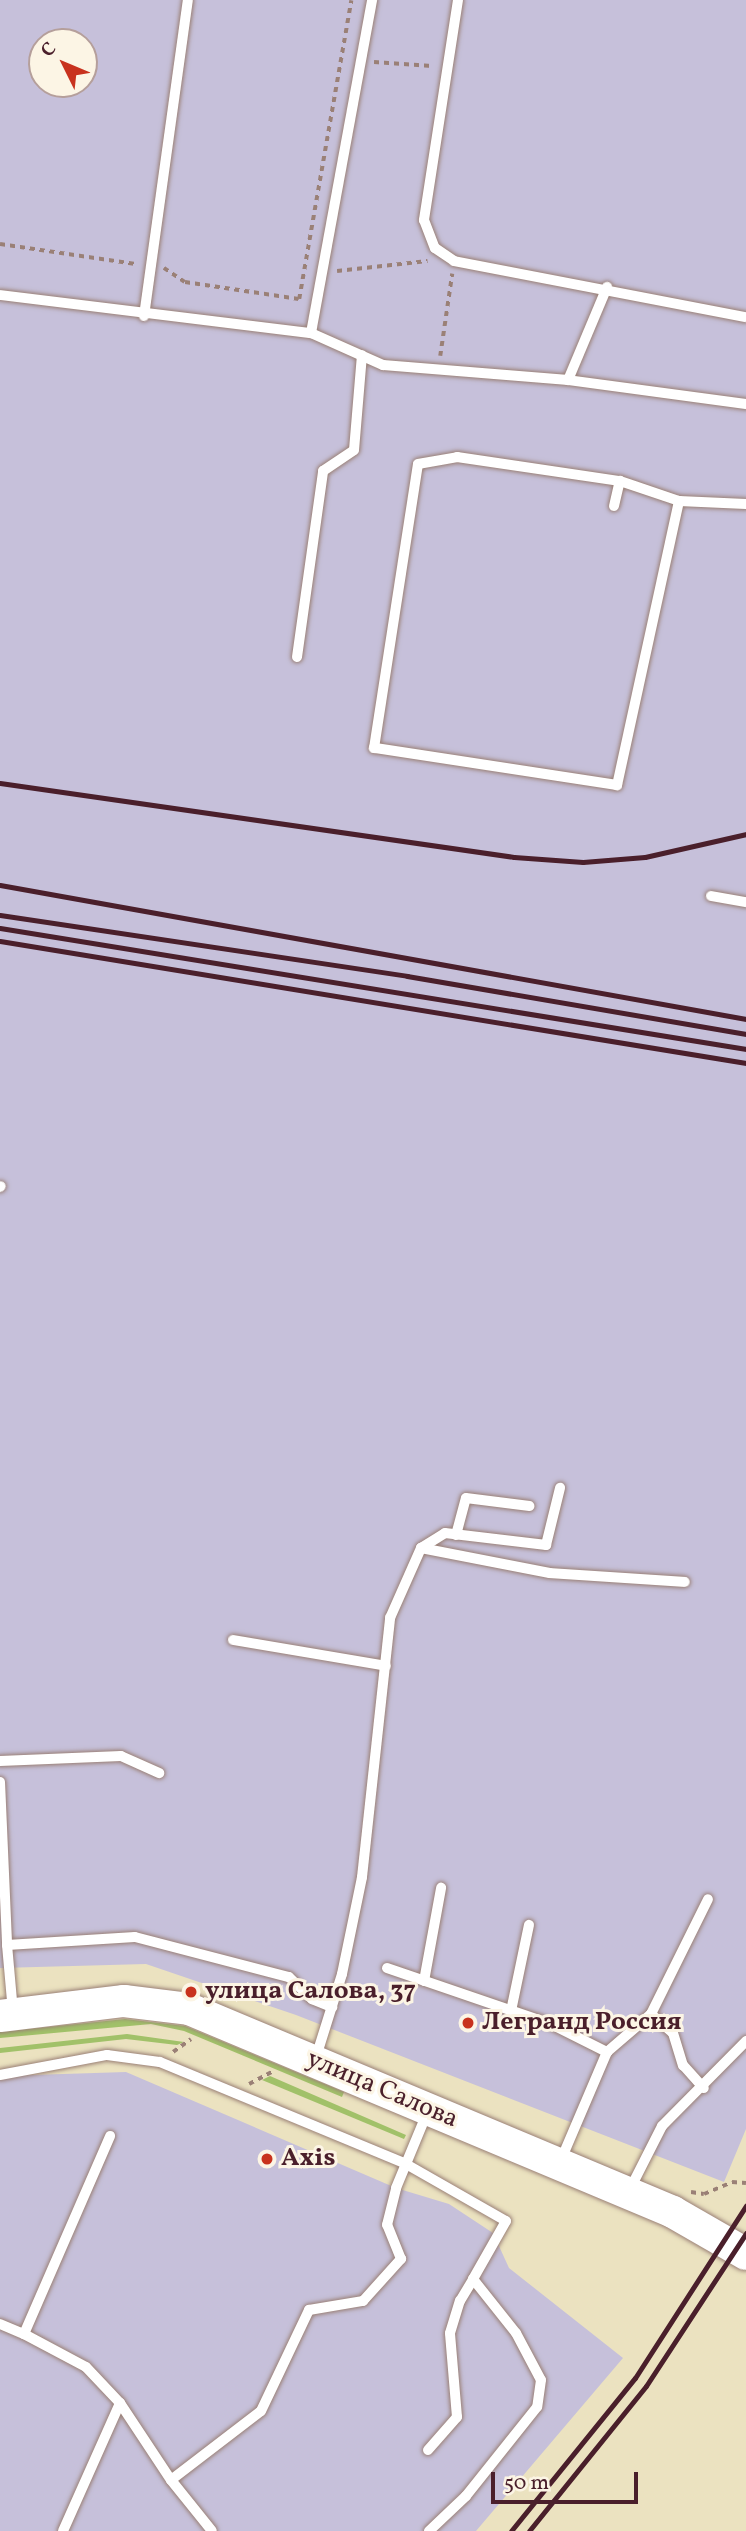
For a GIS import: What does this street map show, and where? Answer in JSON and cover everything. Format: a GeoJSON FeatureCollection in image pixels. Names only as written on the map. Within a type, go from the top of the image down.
{"type":"FeatureCollection","features":[{"type":"Feature","properties":{"kind":"street","name":"улица Салова"},"geometry":{"type":"LineString","coordinates":[[6,2015],[124,2001],[162,2002],[314,2062],[673,2212],[746,2254]]}},
{"type":"Feature","properties":{"kind":"lane"},"geometry":{"type":"LineString","coordinates":[[144,316],[188,0]]}},
{"type":"Feature","properties":{"kind":"lane"},"geometry":{"type":"LineString","coordinates":[[311,333],[372,0]]}},
{"type":"Feature","properties":{"kind":"lane"},"geometry":{"type":"LineString","coordinates":[[458,0],[424,220],[429,241],[454,261],[607,288],[746,317]]}},
{"type":"Feature","properties":{"kind":"lane"},"geometry":{"type":"LineString","coordinates":[[568,380],[607,288]]}},
{"type":"Feature","properties":{"kind":"lane"},"geometry":{"type":"LineString","coordinates":[[0,295],[144,316],[311,333],[383,365],[568,380],[746,404]]}},
{"type":"Feature","properties":{"kind":"lane"},"geometry":{"type":"LineString","coordinates":[[297,657],[323,471],[354,450],[362,355]]}},
{"type":"Feature","properties":{"kind":"lane"},"geometry":{"type":"LineString","coordinates":[[679,501],[617,785],[374,748],[418,464],[457,457],[620,481],[679,501],[746,503]]}},
{"type":"Feature","properties":{"kind":"lane"},"geometry":{"type":"LineString","coordinates":[[614,506],[620,481]]}},
{"type":"Feature","properties":{"kind":"lane"},"geometry":{"type":"LineString","coordinates":[[711,896],[746,902]]}},
{"type":"Feature","properties":{"kind":"lane"},"geometry":{"type":"LineString","coordinates":[[314,2062],[332,2007],[362,1877],[390,1618],[421,1548],[446,1533],[546,1545],[560,1488]]}},
{"type":"Feature","properties":{"kind":"lane"},"geometry":{"type":"LineString","coordinates":[[456,1535],[466,1498],[529,1506]]}},
{"type":"Feature","properties":{"kind":"lane"},"geometry":{"type":"LineString","coordinates":[[421,1548],[550,1573],[685,1582]]}},
{"type":"Feature","properties":{"kind":"lane"},"geometry":{"type":"LineString","coordinates":[[233,1640],[386,1666]]}},
{"type":"Feature","properties":{"kind":"lane"},"geometry":{"type":"LineString","coordinates":[[0,1760],[121,1756],[159,1773]]}},
{"type":"Feature","properties":{"kind":"lane"},"geometry":{"type":"LineString","coordinates":[[0,1782],[7,1945],[6,2015]]}},
{"type":"Feature","properties":{"kind":"lane"},"geometry":{"type":"LineString","coordinates":[[424,1981],[441,1888]]}},
{"type":"Feature","properties":{"kind":"lane"},"geometry":{"type":"LineString","coordinates":[[559,2165],[607,2052],[651,2014],[708,1899]]}},
{"type":"Feature","properties":{"kind":"lane"},"geometry":{"type":"LineString","coordinates":[[511,2011],[529,1925]]}},
{"type":"Feature","properties":{"kind":"lane"},"geometry":{"type":"LineString","coordinates":[[7,1945],[135,1937],[289,1977],[312,1999],[332,2007]]}},
{"type":"Feature","properties":{"kind":"lane"},"geometry":{"type":"LineString","coordinates":[[387,1968],[511,2011],[607,2052]]}},
{"type":"Feature","properties":{"kind":"lane"},"geometry":{"type":"LineString","coordinates":[[651,2014],[673,2033],[683,2065],[704,2088]]}},
{"type":"Feature","properties":{"kind":"lane"},"geometry":{"type":"LineString","coordinates":[[628,2194],[662,2126],[704,2088],[746,2041]]}},
{"type":"Feature","properties":{"kind":"lane"},"geometry":{"type":"LineString","coordinates":[[0,2075],[107,2055],[160,2062],[406,2164],[506,2221],[460,2301],[450,2333],[457,2417],[428,2450]]}},
{"type":"Feature","properties":{"kind":"lane"},"geometry":{"type":"LineString","coordinates":[[170,2480],[261,2411],[309,2310],[363,2301],[401,2259],[387,2225],[406,2164],[429,2110]]}},
{"type":"Feature","properties":{"kind":"lane"},"geometry":{"type":"LineString","coordinates":[[24,2334],[110,2136]]}},
{"type":"Feature","properties":{"kind":"lane"},"geometry":{"type":"LineString","coordinates":[[429,2531],[466,2496],[537,2407],[541,2380],[516,2333],[473,2279]]}},
{"type":"Feature","properties":{"kind":"lane"},"geometry":{"type":"LineString","coordinates":[[0,2324],[86,2367],[120,2403],[170,2480],[212,2531]]}},
{"type":"Feature","properties":{"kind":"lane"},"geometry":{"type":"LineString","coordinates":[[63,2531],[120,2403]]}},
{"type":"Feature","properties":{"kind":"path"},"geometry":{"type":"LineString","coordinates":[[0,244],[172,270],[185,282],[299,299],[351,0]]}},
{"type":"Feature","properties":{"kind":"path"},"geometry":{"type":"LineString","coordinates":[[341,56],[449,68]]}},
{"type":"Feature","properties":{"kind":"path"},"geometry":{"type":"LineString","coordinates":[[438,371],[454,261]]}},
{"type":"Feature","properties":{"kind":"path"},"geometry":{"type":"LineString","coordinates":[[686,2191],[704,2194],[732,2182],[746,2183]]}},
{"type":"Feature","properties":{"kind":"shaded area"},"geometry":{"type":"Polygon","coordinates":[[[0,0],[746,0],[746,2129],[724,2182],[296,2015],[146,1964],[0,1968],[0,0]]]}},
{"type":"Feature","properties":{"kind":"shaded area"},"geometry":{"type":"Polygon","coordinates":[[[126,2072],[396,2188],[449,2204],[493,2233],[509,2268],[623,2358],[476,2531],[0,2531],[0,2076],[126,2072]]]}},
{"type":"Feature","properties":{"kind":"green space"},"geometry":{"type":"Polygon","coordinates":[[[125,2019],[185,2026],[344,2092],[342,2097],[184,2031],[151,2024],[0,2038],[0,2032],[125,2019]]]}},
{"type":"Feature","properties":{"kind":"green space"},"geometry":{"type":"Polygon","coordinates":[[[127,2034],[184,2042],[177,2045],[126,2039],[0,2053],[0,2048],[127,2034]]]}},
{"type":"Feature","properties":{"kind":"green space"},"geometry":{"type":"Polygon","coordinates":[[[270,2076],[406,2135],[404,2139],[262,2080],[270,2076]]]}},
{"type":"Feature","properties":{"kind":"railway"},"geometry":{"type":"LineString","coordinates":[[0,783],[514,857],[583,862],[645,857],[746,834]]}},
{"type":"Feature","properties":{"kind":"railway"},"geometry":{"type":"LineString","coordinates":[[0,885],[746,1019]]}},
{"type":"Feature","properties":{"kind":"railway"},"geometry":{"type":"LineString","coordinates":[[0,915],[407,976],[746,1034]]}},
{"type":"Feature","properties":{"kind":"railway"},"geometry":{"type":"LineString","coordinates":[[0,928],[746,1049]]}},
{"type":"Feature","properties":{"kind":"railway"},"geometry":{"type":"LineString","coordinates":[[0,941],[746,1063]]}},
{"type":"Feature","properties":{"kind":"railway"},"geometry":{"type":"LineString","coordinates":[[511,2531],[635,2378],[746,2206]]}},
{"type":"Feature","properties":{"kind":"railway"},"geometry":{"type":"LineString","coordinates":[[529,2531],[646,2386],[746,2233]]}},
{"type":"Feature","properties":{"kind":"place","name":"улица Салова, 37"},"geometry":{"type":"Point","coordinates":[191,1992]}},
{"type":"Feature","properties":{"kind":"place","name":"Легранд Россия"},"geometry":{"type":"Point","coordinates":[468,2023]}},
{"type":"Feature","properties":{"kind":"place","name":"Axis"},"geometry":{"type":"Point","coordinates":[267,2159]}}]}
